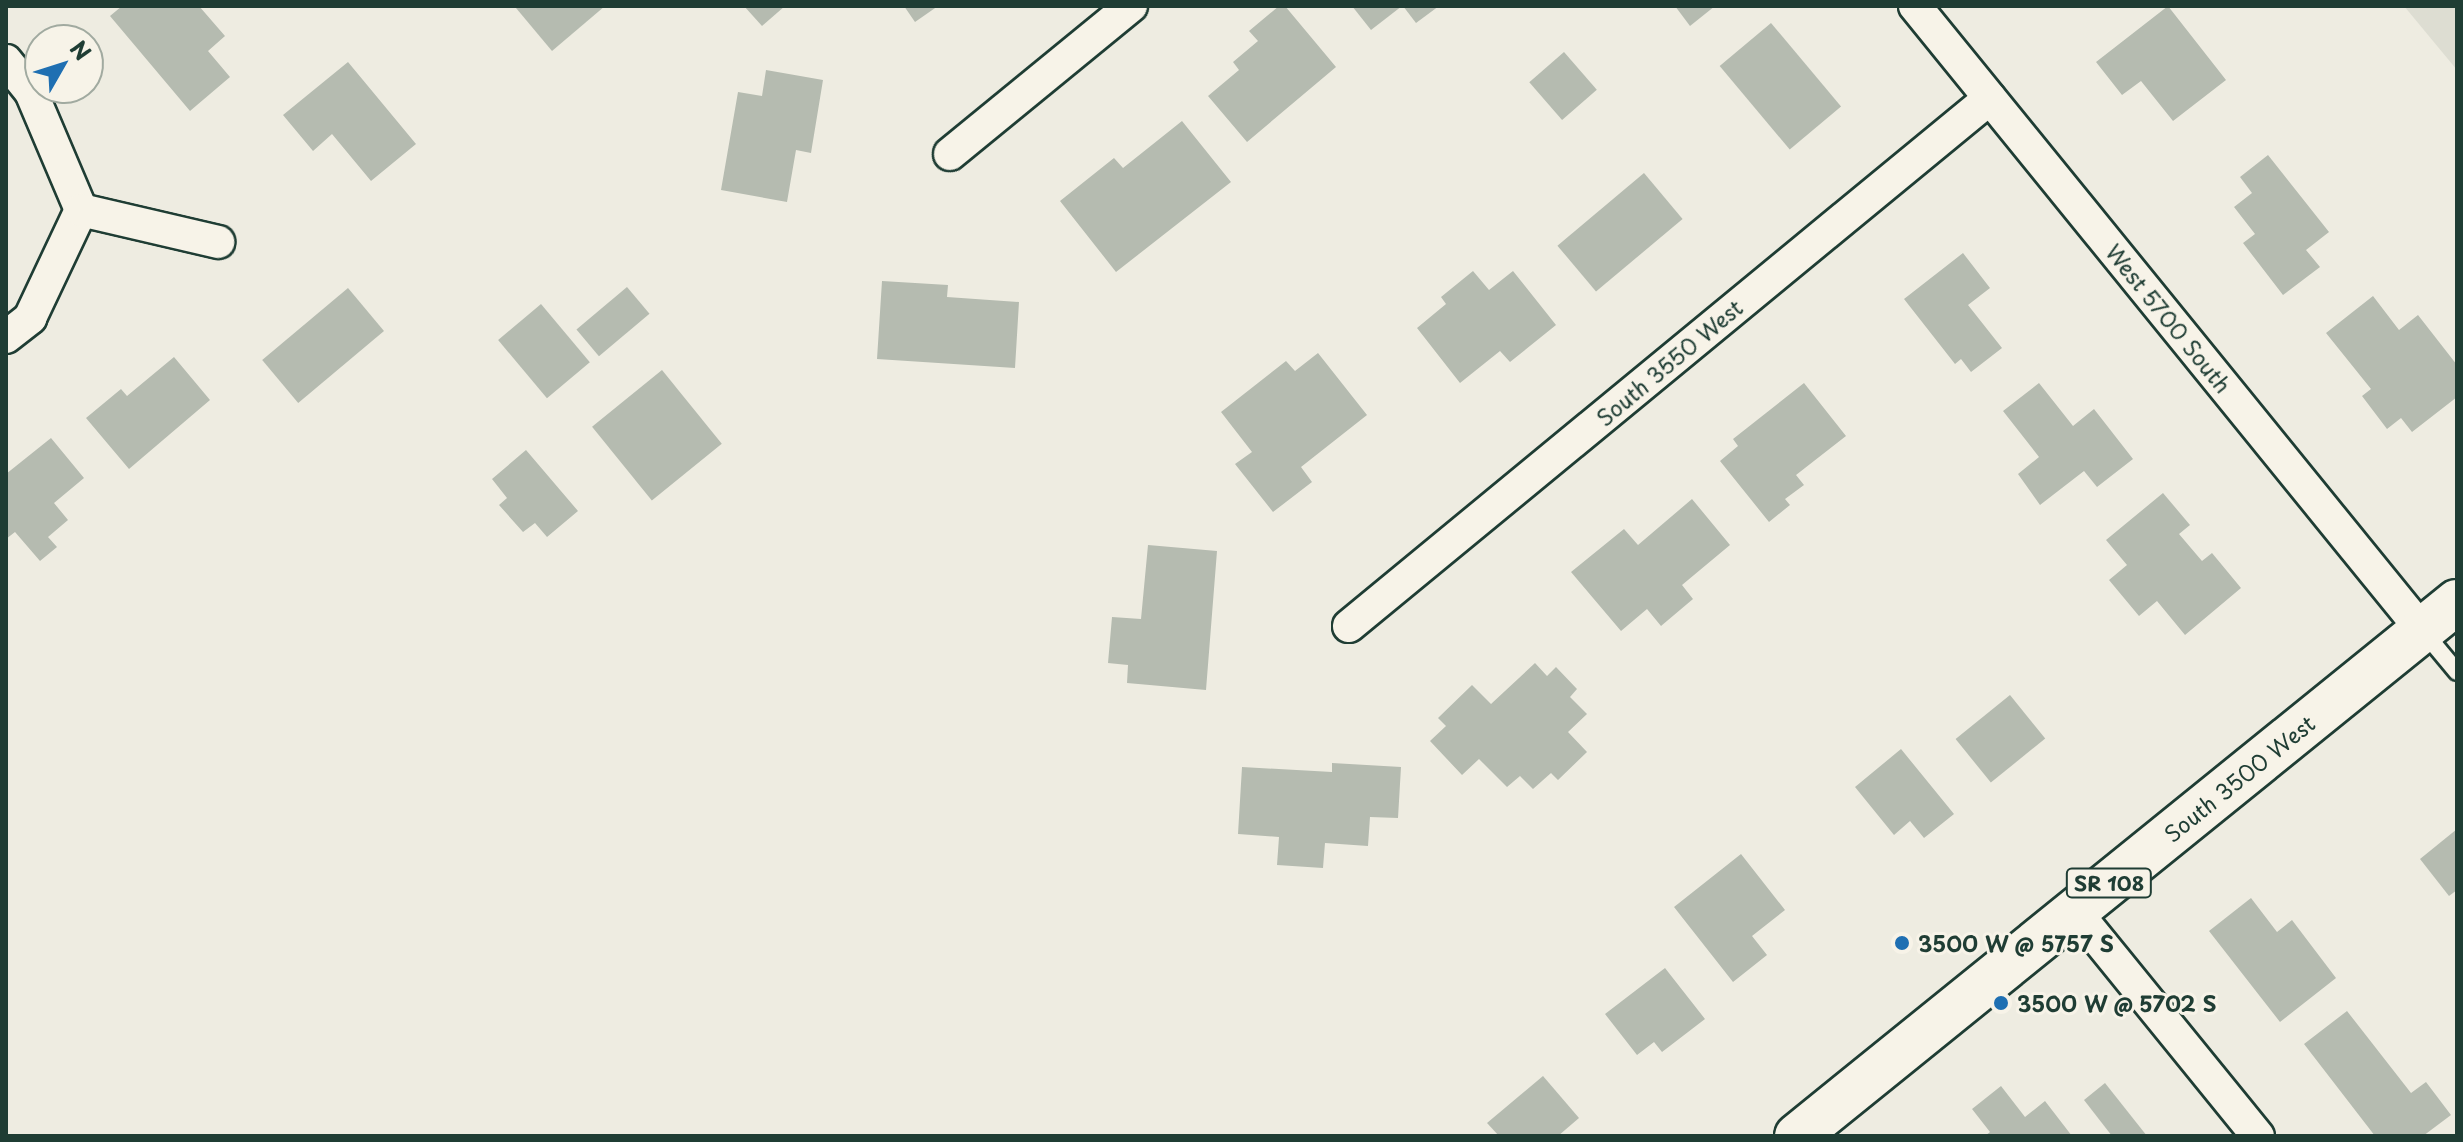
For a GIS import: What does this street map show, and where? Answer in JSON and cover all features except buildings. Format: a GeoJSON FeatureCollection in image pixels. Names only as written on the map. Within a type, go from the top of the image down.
{"type":"FeatureCollection","features":[{"type":"Feature","properties":{"kind":"main road","name":"South 3500 West"},"geometry":{"type":"LineString","coordinates":[[1797,1136],[2457,602]]}},
{"type":"Feature","properties":{"kind":"street"},"geometry":{"type":"LineString","coordinates":[[950,154],[1131,6]]}},
{"type":"Feature","properties":{"kind":"street","name":"West 5700 South"},"geometry":{"type":"LineString","coordinates":[[1915,6],[2422,630]]}},
{"type":"Feature","properties":{"kind":"street"},"geometry":{"type":"LineString","coordinates":[[6,61],[31,92],[81,210],[30,318],[6,337]]}},
{"type":"Feature","properties":{"kind":"street","name":"South 3550 West"},"geometry":{"type":"LineString","coordinates":[[1349,626],[1990,98]]}},
{"type":"Feature","properties":{"kind":"street"},"geometry":{"type":"LineString","coordinates":[[81,210],[218,242]]}},
{"type":"Feature","properties":{"kind":"street"},"geometry":{"type":"LineString","coordinates":[[2075,911],[2258,1136]]}},
{"type":"Feature","properties":{"kind":"lane"},"geometry":{"type":"LineString","coordinates":[[2422,630],[2457,672]]}},
{"type":"Feature","properties":{"kind":"shaded area"},"geometry":{"type":"Polygon","coordinates":[[[2404,6],[2457,6],[2457,70],[2404,6]]]}},
{"type":"Feature","properties":{"kind":"place","name":"3500 W @ 5757 S"},"geometry":{"type":"Point","coordinates":[1902,943]}},
{"type":"Feature","properties":{"kind":"place","name":"3500 W @ 5702 S"},"geometry":{"type":"Point","coordinates":[2001,1003]}}]}
